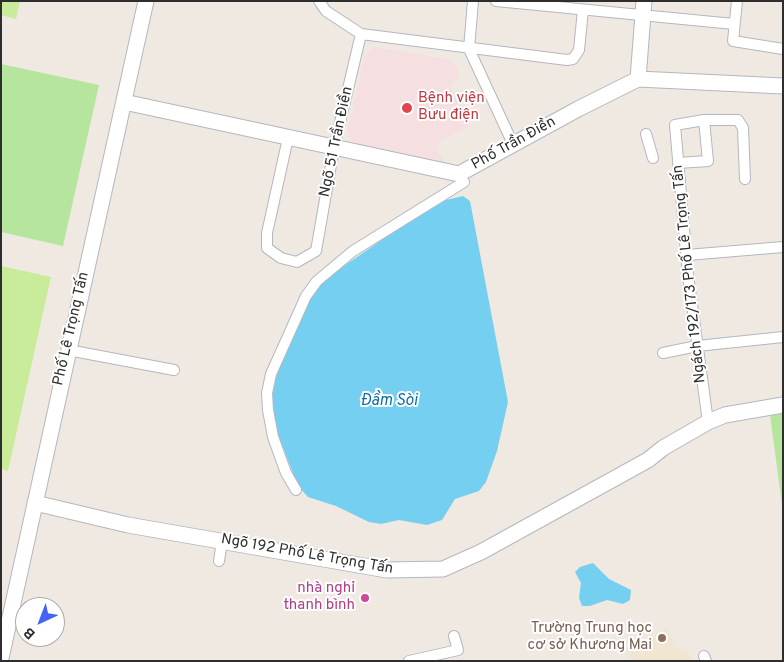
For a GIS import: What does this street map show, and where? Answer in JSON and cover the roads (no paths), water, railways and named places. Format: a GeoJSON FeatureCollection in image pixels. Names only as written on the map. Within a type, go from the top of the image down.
{"type":"FeatureCollection","features":[{"type":"Feature","properties":{"kind":"street","name":"Phố Lê Trọng Tấn"},"geometry":{"type":"LineString","coordinates":[[1,658],[146,1]]}},
{"type":"Feature","properties":{"kind":"street"},"geometry":{"type":"LineString","coordinates":[[319,1],[326,11],[361,34],[434,42],[470,49],[573,59],[578,50],[583,10]]}},
{"type":"Feature","properties":{"kind":"street"},"geometry":{"type":"LineString","coordinates":[[473,1],[470,49],[512,144]]}},
{"type":"Feature","properties":{"kind":"street"},"geometry":{"type":"LineString","coordinates":[[496,1],[583,10],[644,8],[734,24]]}},
{"type":"Feature","properties":{"kind":"street"},"geometry":{"type":"LineString","coordinates":[[737,1],[733,42],[783,48]]}},
{"type":"Feature","properties":{"kind":"street"},"geometry":{"type":"LineString","coordinates":[[644,8],[638,79],[783,86]]}},
{"type":"Feature","properties":{"kind":"street","name":"Ngõ 51 Trần Điền"},"geometry":{"type":"LineString","coordinates":[[288,138],[267,233],[267,248],[281,258],[297,262],[316,251],[334,148],[361,34]]}},
{"type":"Feature","properties":{"kind":"street","name":"Phố Trần Điền"},"geometry":{"type":"LineString","coordinates":[[124,102],[459,174],[512,144],[638,79]]}},
{"type":"Feature","properties":{"kind":"street"},"geometry":{"type":"LineString","coordinates":[[678,163],[708,160],[704,120],[738,120],[743,128],[745,179]]}},
{"type":"Feature","properties":{"kind":"street","name":"Ngách 192/173 Phố Lê Trọng Tấn"},"geometry":{"type":"LineString","coordinates":[[704,120],[675,125],[697,346],[708,422]]}},
{"type":"Feature","properties":{"kind":"street"},"geometry":{"type":"LineString","coordinates":[[646,134],[653,158]]}},
{"type":"Feature","properties":{"kind":"street"},"geometry":{"type":"LineString","coordinates":[[296,490],[286,473],[273,437],[268,410],[268,393],[271,374],[306,296],[317,281],[353,251],[464,182]]}},
{"type":"Feature","properties":{"kind":"street"},"geometry":{"type":"LineString","coordinates":[[687,255],[783,247]]}},
{"type":"Feature","properties":{"kind":"street"},"geometry":{"type":"LineString","coordinates":[[663,353],[697,346],[783,337]]}},
{"type":"Feature","properties":{"kind":"street"},"geometry":{"type":"LineString","coordinates":[[68,350],[174,370]]}},
{"type":"Feature","properties":{"kind":"street","name":"Ngõ 192 Phố Lê Trọng Tấn"},"geometry":{"type":"LineString","coordinates":[[35,503],[128,524],[387,570],[443,569],[481,552],[648,460],[663,448],[708,422],[724,415],[783,405]]}},
{"type":"Feature","properties":{"kind":"street"},"geometry":{"type":"LineString","coordinates":[[219,562],[222,541]]}},
{"type":"Feature","properties":{"kind":"street"},"geometry":{"type":"LineString","coordinates":[[409,661],[458,650],[454,636]]}},
{"type":"Feature","properties":{"kind":"water","name":"Đầm Sòi"},"geometry":{"type":"Polygon","coordinates":[[[463,196],[470,201],[508,402],[497,451],[486,482],[479,491],[455,499],[442,520],[427,525],[399,520],[381,524],[369,522],[336,506],[308,497],[298,486],[275,427],[272,404],[274,384],[284,353],[315,289],[344,266],[396,230],[446,200],[463,196]]]}},
{"type":"Feature","properties":{"kind":"water"},"geometry":{"type":"Polygon","coordinates":[[[593,563],[609,579],[631,590],[630,600],[623,604],[607,600],[590,606],[582,606],[579,598],[581,583],[575,572],[580,567],[593,563]]]}},
{"type":"Feature","properties":{"kind":"place","name":"Bệnh viện Bưu điện"},"geometry":{"type":"Point","coordinates":[407,108]}},
{"type":"Feature","properties":{"kind":"place","name":"nhà nghỉ thanh bình"},"geometry":{"type":"Point","coordinates":[365,598]}},
{"type":"Feature","properties":{"kind":"place","name":"Trường Trung học cơ sở Khương Mai"},"geometry":{"type":"Point","coordinates":[662,638]}}]}
